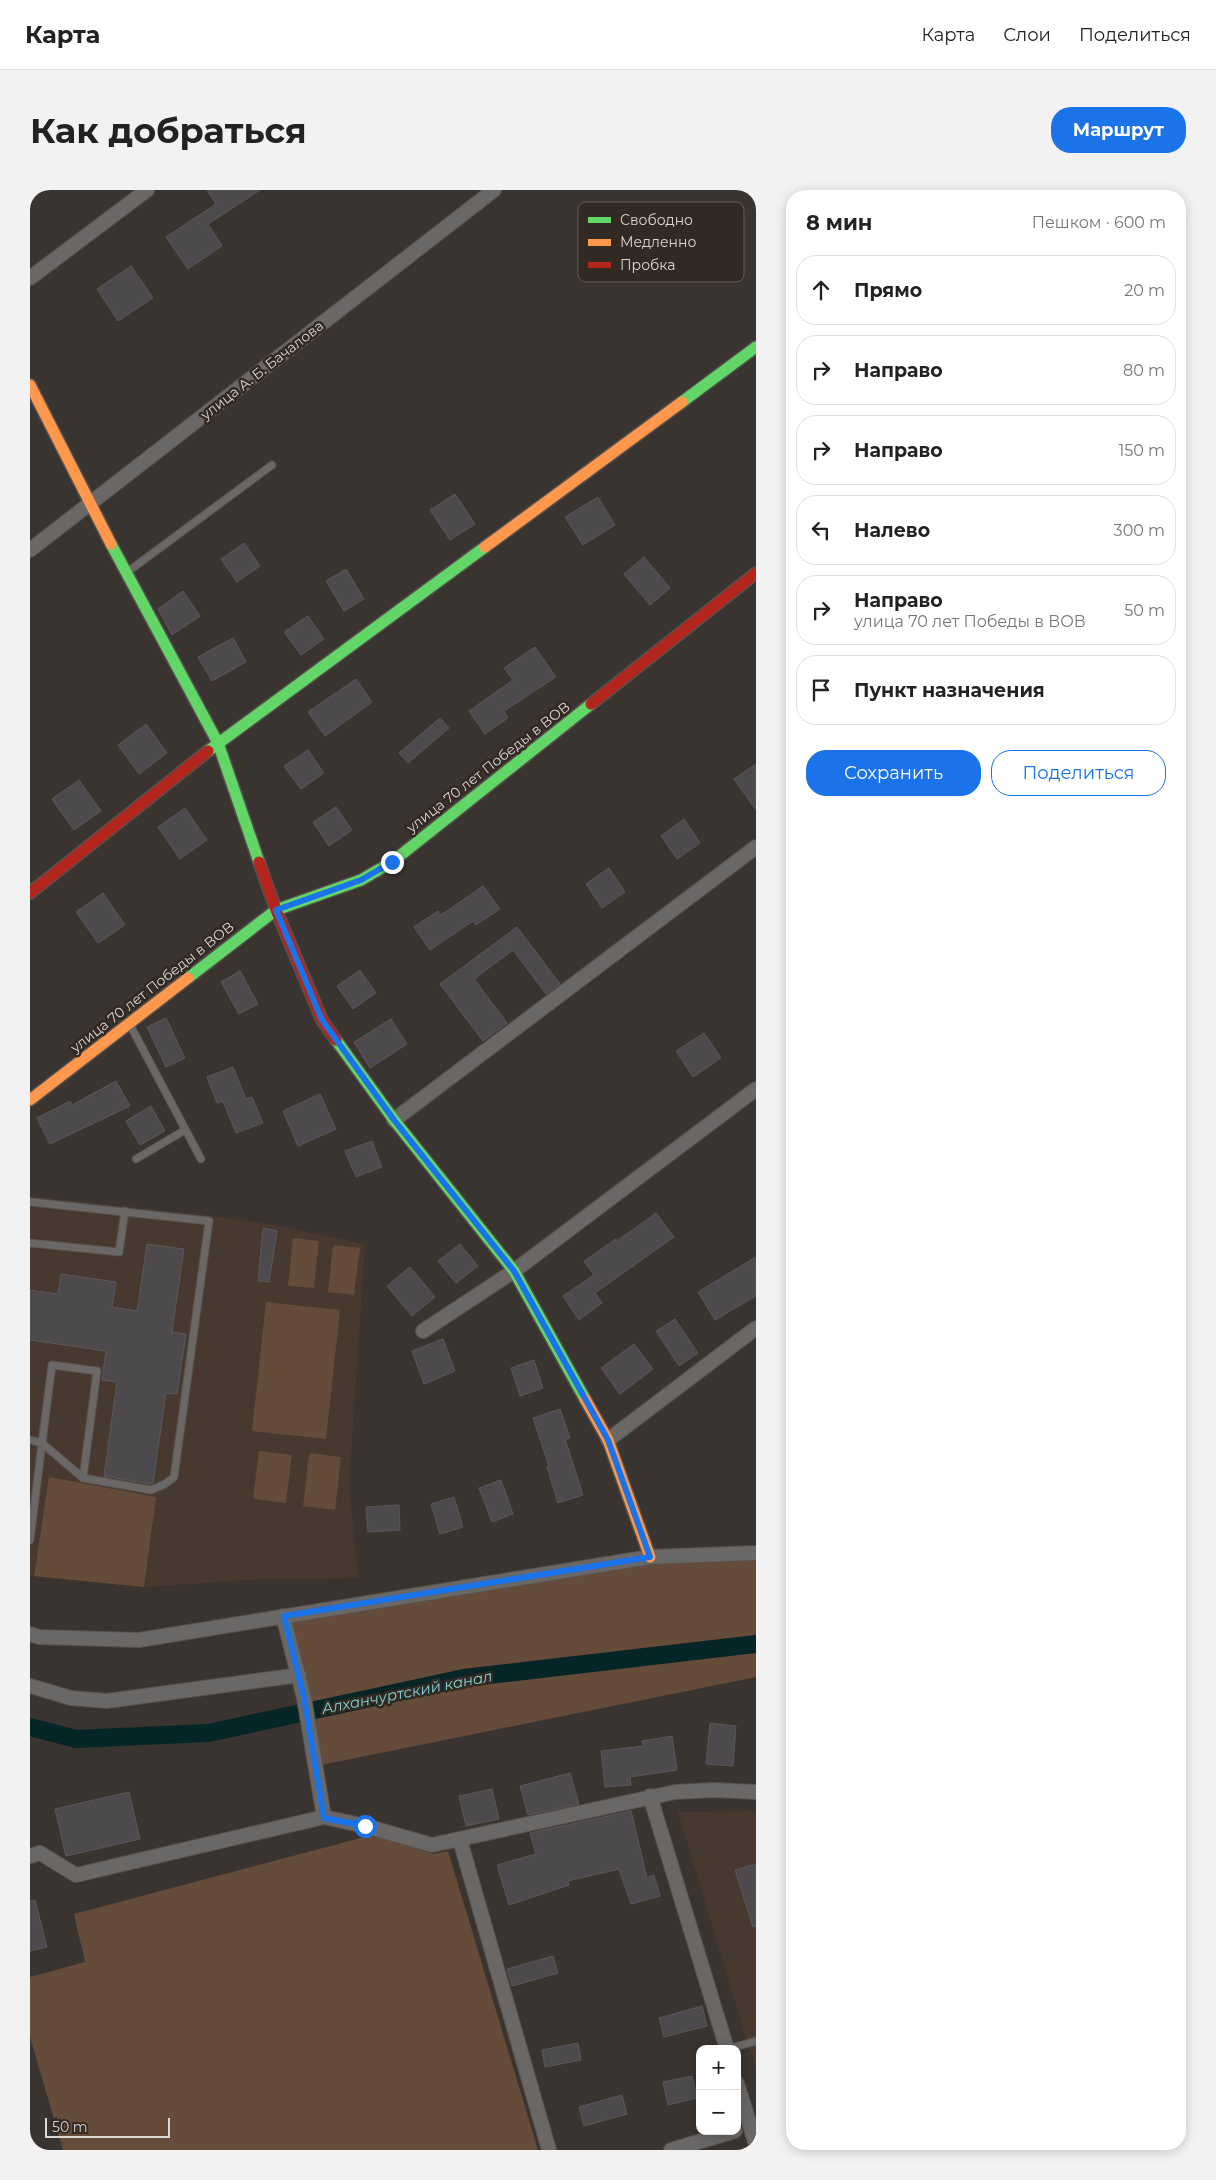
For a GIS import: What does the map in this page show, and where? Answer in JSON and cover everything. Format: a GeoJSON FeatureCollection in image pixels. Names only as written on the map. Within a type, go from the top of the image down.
{"type":"FeatureCollection","features":[{"type":"Feature","properties":{"kind":"street"},"geometry":{"type":"LineString","coordinates":[[30,278],[147,190]]}},
{"type":"Feature","properties":{"kind":"street","name":"улица А. Б. Бачалова"},"geometry":{"type":"LineString","coordinates":[[30,550],[494,190]]}},
{"type":"Feature","properties":{"kind":"street"},"geometry":{"type":"LineString","coordinates":[[30,893],[218,742],[756,347]]}},
{"type":"Feature","properties":{"kind":"street"},"geometry":{"type":"LineString","coordinates":[[30,385],[126,574],[218,742],[276,910],[322,1020],[394,1120],[514,1271],[608,1440],[650,1557]]}},
{"type":"Feature","properties":{"kind":"street","name":"улица 70 лет Победы в ВОВ"},"geometry":{"type":"LineString","coordinates":[[30,1100],[276,910],[361,880],[392,862],[756,574]]}},
{"type":"Feature","properties":{"kind":"street"},"geometry":{"type":"LineString","coordinates":[[394,1120],[756,846]]}},
{"type":"Feature","properties":{"kind":"street"},"geometry":{"type":"LineString","coordinates":[[423,1331],[514,1271],[756,1089]]}},
{"type":"Feature","properties":{"kind":"street"},"geometry":{"type":"LineString","coordinates":[[608,1440],[756,1328]]}},
{"type":"Feature","properties":{"kind":"street"},"geometry":{"type":"LineString","coordinates":[[30,1634],[39,1637],[139,1640],[650,1557],[756,1553]]}},
{"type":"Feature","properties":{"kind":"street"},"geometry":{"type":"LineString","coordinates":[[284,1616],[304,1698],[324,1818]]}},
{"type":"Feature","properties":{"kind":"street"},"geometry":{"type":"LineString","coordinates":[[30,1686],[71,1698],[107,1701],[299,1675]]}},
{"type":"Feature","properties":{"kind":"street"},"geometry":{"type":"LineString","coordinates":[[30,1856],[40,1853],[76,1875],[324,1818],[365,1826],[432,1845],[650,1796],[695,1791],[756,1792]]}},
{"type":"Feature","properties":{"kind":"street"},"geometry":{"type":"LineString","coordinates":[[650,1796],[726,2045]]}},
{"type":"Feature","properties":{"kind":"street"},"geometry":{"type":"LineString","coordinates":[[460,1840],[549,2150]]}},
{"type":"Feature","properties":{"kind":"street"},"geometry":{"type":"LineString","coordinates":[[741,2130],[756,2145]]}},
{"type":"Feature","properties":{"kind":"street"},"geometry":{"type":"LineString","coordinates":[[671,2150],[724,2135]]}},
{"type":"Feature","properties":{"kind":"lane"},"geometry":{"type":"LineString","coordinates":[[126,574],[272,465]]}},
{"type":"Feature","properties":{"kind":"lane"},"geometry":{"type":"LineString","coordinates":[[129,1023],[201,1159]]}},
{"type":"Feature","properties":{"kind":"lane"},"geometry":{"type":"LineString","coordinates":[[136,1159],[185,1130]]}},
{"type":"Feature","properties":{"kind":"lane"},"geometry":{"type":"LineString","coordinates":[[30,1202],[209,1221],[174,1477],[165,1484],[151,1490],[83,1478],[42,1443],[30,1440]]}},
{"type":"Feature","properties":{"kind":"lane"},"geometry":{"type":"LineString","coordinates":[[30,1243],[119,1252],[125,1211]]}},
{"type":"Feature","properties":{"kind":"lane"},"geometry":{"type":"LineString","coordinates":[[30,1540],[52,1365],[97,1371],[83,1478]]}},
{"type":"Feature","properties":{"kind":"lane"},"geometry":{"type":"LineString","coordinates":[[741,2045],[756,2041]]}},
{"type":"Feature","properties":{"kind":"shaded area"},"geometry":{"type":"Polygon","coordinates":[[[30,1196],[222,1217],[285,1227],[365,1244],[349,1484],[358,1578],[263,1579],[144,1587],[30,1576],[30,1196]]]}},
{"type":"Feature","properties":{"kind":"shaded area"},"geometry":{"type":"Polygon","coordinates":[[[293,1238],[319,1241],[314,1288],[288,1286],[293,1238]]]}},
{"type":"Feature","properties":{"kind":"shaded area"},"geometry":{"type":"Polygon","coordinates":[[[333,1245],[360,1248],[354,1295],[328,1292],[333,1245]]]}},
{"type":"Feature","properties":{"kind":"shaded area"},"geometry":{"type":"Polygon","coordinates":[[[266,1302],[340,1310],[326,1439],[252,1431],[266,1302]]]}},
{"type":"Feature","properties":{"kind":"shaded area"},"geometry":{"type":"Polygon","coordinates":[[[259,1451],[292,1455],[286,1503],[253,1499],[259,1451]]]}},
{"type":"Feature","properties":{"kind":"shaded area"},"geometry":{"type":"Polygon","coordinates":[[[309,1453],[341,1457],[335,1510],[303,1506],[309,1453]]]}},
{"type":"Feature","properties":{"kind":"shaded area"},"geometry":{"type":"Polygon","coordinates":[[[49,1477],[156,1497],[144,1587],[34,1576],[49,1477]]]}},
{"type":"Feature","properties":{"kind":"shaded area"},"geometry":{"type":"Polygon","coordinates":[[[756,1553],[756,1677],[316,1766],[283,1616],[650,1557],[756,1553]]]}},
{"type":"Feature","properties":{"kind":"shaded area"},"geometry":{"type":"Polygon","coordinates":[[[756,1811],[756,2071],[678,1812],[756,1811]]]}},
{"type":"Feature","properties":{"kind":"shaded area"},"geometry":{"type":"Polygon","coordinates":[[[372,1835],[433,1854],[448,1851],[538,2150],[63,2150],[30,2037],[30,1977],[85,1962],[74,1914],[372,1835]]]}},
{"type":"Feature","properties":{"kind":"building"},"geometry":{"type":"Polygon","coordinates":[[[207,190],[260,190],[208,224],[222,246],[188,269],[166,237],[216,204],[207,190]]]}},
{"type":"Feature","properties":{"kind":"building"},"geometry":{"type":"Polygon","coordinates":[[[131,266],[153,298],[118,321],[97,289],[131,266]]]}},
{"type":"Feature","properties":{"kind":"building"},"geometry":{"type":"Polygon","coordinates":[[[455,494],[475,524],[450,540],[430,510],[455,494]]]}},
{"type":"Feature","properties":{"kind":"building"},"geometry":{"type":"Polygon","coordinates":[[[598,497],[615,525],[583,545],[565,517],[598,497]]]}},
{"type":"Feature","properties":{"kind":"building"},"geometry":{"type":"Polygon","coordinates":[[[244,543],[260,566],[237,582],[221,559],[244,543]]]}},
{"type":"Feature","properties":{"kind":"building"},"geometry":{"type":"Polygon","coordinates":[[[644,557],[670,588],[650,605],[624,574],[644,557]]]}},
{"type":"Feature","properties":{"kind":"building"},"geometry":{"type":"Polygon","coordinates":[[[346,569],[364,599],[344,611],[326,581],[346,569]]]}},
{"type":"Feature","properties":{"kind":"building"},"geometry":{"type":"Polygon","coordinates":[[[183,591],[200,616],[172,635],[158,609],[183,591]]]}},
{"type":"Feature","properties":{"kind":"building"},"geometry":{"type":"Polygon","coordinates":[[[308,616],[324,639],[301,655],[284,632],[308,616]]]}},
{"type":"Feature","properties":{"kind":"building"},"geometry":{"type":"Polygon","coordinates":[[[233,638],[246,662],[212,681],[198,657],[233,638]]]}},
{"type":"Feature","properties":{"kind":"building"},"geometry":{"type":"Polygon","coordinates":[[[535,647],[556,677],[504,711],[508,718],[485,734],[469,711],[513,680],[504,668],[535,647]]]}},
{"type":"Feature","properties":{"kind":"building"},"geometry":{"type":"Polygon","coordinates":[[[356,679],[372,702],[325,736],[308,712],[356,679]]]}},
{"type":"Feature","properties":{"kind":"building"},"geometry":{"type":"Polygon","coordinates":[[[440,718],[449,728],[408,763],[399,753],[440,718]]]}},
{"type":"Feature","properties":{"kind":"building"},"geometry":{"type":"Polygon","coordinates":[[[146,724],[167,753],[139,774],[118,745],[146,724]]]}},
{"type":"Feature","properties":{"kind":"building"},"geometry":{"type":"Polygon","coordinates":[[[308,750],[324,773],[301,789],[284,766],[308,750]]]}},
{"type":"Feature","properties":{"kind":"building"},"geometry":{"type":"Polygon","coordinates":[[[756,764],[756,810],[734,779],[756,764]]]}},
{"type":"Feature","properties":{"kind":"building"},"geometry":{"type":"Polygon","coordinates":[[[79,780],[101,811],[74,830],[52,799],[79,780]]]}},
{"type":"Feature","properties":{"kind":"building"},"geometry":{"type":"Polygon","coordinates":[[[336,807],[352,830],[329,846],[313,822],[336,807]]]}},
{"type":"Feature","properties":{"kind":"building"},"geometry":{"type":"Polygon","coordinates":[[[185,808],[207,840],[180,859],[158,827],[185,808]]]}},
{"type":"Feature","properties":{"kind":"building"},"geometry":{"type":"Polygon","coordinates":[[[684,819],[700,843],[677,859],[661,836],[684,819]]]}},
{"type":"Feature","properties":{"kind":"building"},"geometry":{"type":"Polygon","coordinates":[[[609,868],[625,892],[602,908],[586,884],[609,868]]]}},
{"type":"Feature","properties":{"kind":"building"},"geometry":{"type":"Polygon","coordinates":[[[483,886],[500,909],[476,925],[473,921],[430,950],[414,927],[438,911],[441,915],[483,886]]]}},
{"type":"Feature","properties":{"kind":"building"},"geometry":{"type":"Polygon","coordinates":[[[103,893],[125,925],[98,943],[76,912],[103,893]]]}},
{"type":"Feature","properties":{"kind":"building"},"geometry":{"type":"Polygon","coordinates":[[[517,927],[560,984],[546,994],[513,950],[474,979],[507,1023],[483,1041],[440,984],[517,927]]]}},
{"type":"Feature","properties":{"kind":"building"},"geometry":{"type":"Polygon","coordinates":[[[360,970],[376,993],[353,1009],[337,986],[360,970]]]}},
{"type":"Feature","properties":{"kind":"building"},"geometry":{"type":"Polygon","coordinates":[[[240,971],[258,1004],[239,1014],[221,982],[240,971]]]}},
{"type":"Feature","properties":{"kind":"building"},"geometry":{"type":"Polygon","coordinates":[[[166,1018],[185,1058],[166,1067],[147,1027],[166,1018]]]}},
{"type":"Feature","properties":{"kind":"building"},"geometry":{"type":"Polygon","coordinates":[[[391,1019],[407,1044],[370,1068],[354,1042],[391,1019]]]}},
{"type":"Feature","properties":{"kind":"building"},"geometry":{"type":"Polygon","coordinates":[[[704,1033],[721,1058],[693,1077],[676,1051],[704,1033]]]}},
{"type":"Feature","properties":{"kind":"building"},"geometry":{"type":"Polygon","coordinates":[[[233,1067],[246,1099],[252,1097],[263,1123],[236,1133],[223,1101],[217,1103],[207,1077],[233,1067]]]}},
{"type":"Feature","properties":{"kind":"building"},"geometry":{"type":"Polygon","coordinates":[[[116,1081],[130,1106],[50,1144],[37,1118],[70,1101],[72,1105],[116,1081]]]}},
{"type":"Feature","properties":{"kind":"building"},"geometry":{"type":"Polygon","coordinates":[[[320,1094],[336,1129],[298,1146],[283,1111],[320,1094]]]}},
{"type":"Feature","properties":{"kind":"building"},"geometry":{"type":"Polygon","coordinates":[[[151,1106],[165,1131],[140,1145],[126,1121],[151,1106]]]}},
{"type":"Feature","properties":{"kind":"building"},"geometry":{"type":"Polygon","coordinates":[[[372,1141],[382,1167],[356,1177],[345,1151],[372,1141]]]}},
{"type":"Feature","properties":{"kind":"building"},"geometry":{"type":"Polygon","coordinates":[[[656,1213],[674,1237],[595,1293],[602,1303],[579,1320],[563,1296],[594,1275],[584,1261],[616,1239],[617,1241],[656,1213]]]}},
{"type":"Feature","properties":{"kind":"building"},"geometry":{"type":"Polygon","coordinates":[[[263,1228],[277,1231],[269,1282],[258,1281],[263,1228]]]}},
{"type":"Feature","properties":{"kind":"building"},"geometry":{"type":"Polygon","coordinates":[[[147,1244],[184,1249],[172,1332],[186,1334],[177,1394],[166,1393],[153,1483],[150,1484],[104,1476],[117,1382],[102,1380],[106,1351],[30,1340],[30,1290],[58,1294],[61,1274],[116,1282],[112,1307],[137,1311],[147,1244]]]}},
{"type":"Feature","properties":{"kind":"building"},"geometry":{"type":"Polygon","coordinates":[[[460,1244],[478,1266],[456,1283],[438,1261],[460,1244]]]}},
{"type":"Feature","properties":{"kind":"building"},"geometry":{"type":"Polygon","coordinates":[[[756,1257],[756,1296],[715,1320],[698,1292],[756,1257]]]}},
{"type":"Feature","properties":{"kind":"building"},"geometry":{"type":"Polygon","coordinates":[[[410,1267],[435,1297],[412,1316],[387,1286],[410,1267]]]}},
{"type":"Feature","properties":{"kind":"building"},"geometry":{"type":"Polygon","coordinates":[[[675,1319],[698,1353],[679,1366],[656,1331],[675,1319]]]}},
{"type":"Feature","properties":{"kind":"building"},"geometry":{"type":"Polygon","coordinates":[[[443,1339],[455,1371],[424,1384],[412,1351],[443,1339]]]}},
{"type":"Feature","properties":{"kind":"building"},"geometry":{"type":"Polygon","coordinates":[[[634,1344],[653,1369],[620,1394],[601,1368],[634,1344]]]}},
{"type":"Feature","properties":{"kind":"building"},"geometry":{"type":"Polygon","coordinates":[[[534,1360],[543,1388],[520,1396],[511,1368],[534,1360]]]}},
{"type":"Feature","properties":{"kind":"building"},"geometry":{"type":"Polygon","coordinates":[[[560,1409],[570,1438],[565,1439],[583,1495],[558,1503],[547,1467],[549,1466],[533,1418],[560,1409]]]}},
{"type":"Feature","properties":{"kind":"building"},"geometry":{"type":"Polygon","coordinates":[[[501,1480],[513,1514],[492,1522],[479,1488],[501,1480]]]}},
{"type":"Feature","properties":{"kind":"building"},"geometry":{"type":"Polygon","coordinates":[[[454,1497],[463,1527],[440,1534],[431,1504],[454,1497]]]}},
{"type":"Feature","properties":{"kind":"building"},"geometry":{"type":"Polygon","coordinates":[[[399,1505],[400,1530],[368,1532],[366,1507],[399,1505]]]}},
{"type":"Feature","properties":{"kind":"building"},"geometry":{"type":"Polygon","coordinates":[[[710,1723],[736,1726],[733,1766],[706,1764],[710,1723]]]}},
{"type":"Feature","properties":{"kind":"building"},"geometry":{"type":"Polygon","coordinates":[[[672,1736],[677,1770],[630,1777],[631,1785],[605,1787],[601,1751],[643,1746],[642,1741],[672,1736]]]}},
{"type":"Feature","properties":{"kind":"building"},"geometry":{"type":"Polygon","coordinates":[[[570,1773],[579,1804],[528,1815],[520,1786],[570,1773]]]}},
{"type":"Feature","properties":{"kind":"building"},"geometry":{"type":"Polygon","coordinates":[[[492,1789],[499,1819],[466,1826],[459,1796],[492,1789]]]}},
{"type":"Feature","properties":{"kind":"building"},"geometry":{"type":"Polygon","coordinates":[[[129,1792],[140,1839],[66,1856],[55,1809],[129,1792]]]}},
{"type":"Feature","properties":{"kind":"building"},"geometry":{"type":"Polygon","coordinates":[[[631,1811],[647,1878],[654,1875],[660,1896],[631,1904],[619,1869],[568,1881],[569,1885],[509,1905],[497,1865],[536,1854],[530,1833],[631,1811]]]}},
{"type":"Feature","properties":{"kind":"building"},"geometry":{"type":"Polygon","coordinates":[[[756,1864],[756,1926],[753,1927],[735,1870],[756,1864]]]}},
{"type":"Feature","properties":{"kind":"building"},"geometry":{"type":"Polygon","coordinates":[[[35,1900],[47,1947],[30,1951],[30,1901],[35,1900]]]}},
{"type":"Feature","properties":{"kind":"building"},"geometry":{"type":"Polygon","coordinates":[[[553,1956],[558,1973],[512,1986],[507,1969],[553,1956]]]}},
{"type":"Feature","properties":{"kind":"building"},"geometry":{"type":"Polygon","coordinates":[[[702,2006],[707,2026],[664,2037],[659,2018],[702,2006]]]}},
{"type":"Feature","properties":{"kind":"building"},"geometry":{"type":"Polygon","coordinates":[[[578,2043],[581,2060],[545,2067],[542,2050],[578,2043]]]}},
{"type":"Feature","properties":{"kind":"building"},"geometry":{"type":"Polygon","coordinates":[[[692,2076],[696,2098],[668,2105],[663,2082],[692,2076]]]}},
{"type":"Feature","properties":{"kind":"building"},"geometry":{"type":"Polygon","coordinates":[[[622,2095],[627,2114],[584,2126],[579,2107],[622,2095]]]}},
{"type":"Feature","properties":{"kind":"waterway","name":"Алханчуртский канал"},"geometry":{"type":"LineString","coordinates":[[30,1727],[76,1739],[208,1733],[464,1678],[756,1644]]}},
{"type":"Feature","properties":{"kind":"traffic: fast"},"geometry":{"type":"LineString","coordinates":[[682,402],[756,347]]}},
{"type":"Feature","properties":{"kind":"traffic: fast"},"geometry":{"type":"LineString","coordinates":[[111,544],[218,743],[259,862]]}},
{"type":"Feature","properties":{"kind":"traffic: fast"},"geometry":{"type":"LineString","coordinates":[[208,751],[485,547]]}},
{"type":"Feature","properties":{"kind":"traffic: fast"},"geometry":{"type":"LineString","coordinates":[[188,978],[276,910],[361,880],[392,862],[591,704]]}},
{"type":"Feature","properties":{"kind":"traffic: fast"},"geometry":{"type":"LineString","coordinates":[[336,1040],[394,1120],[514,1271],[585,1399]]}},
{"type":"Feature","properties":{"kind":"traffic: slow"},"geometry":{"type":"LineString","coordinates":[[30,385],[111,544]]}},
{"type":"Feature","properties":{"kind":"traffic: slow"},"geometry":{"type":"LineString","coordinates":[[485,547],[682,402]]}},
{"type":"Feature","properties":{"kind":"traffic: slow"},"geometry":{"type":"LineString","coordinates":[[30,1100],[188,978]]}},
{"type":"Feature","properties":{"kind":"traffic: slow"},"geometry":{"type":"LineString","coordinates":[[585,1399],[608,1440],[650,1557]]}},
{"type":"Feature","properties":{"kind":"traffic: jam"},"geometry":{"type":"LineString","coordinates":[[591,704],[756,573]]}},
{"type":"Feature","properties":{"kind":"traffic: jam"},"geometry":{"type":"LineString","coordinates":[[30,893],[208,751]]}},
{"type":"Feature","properties":{"kind":"traffic: jam"},"geometry":{"type":"LineString","coordinates":[[259,862],[276,910],[322,1020],[336,1040]]}},
{"type":"Feature","properties":{"kind":"route"},"geometry":{"type":"LineString","coordinates":[[365,1826],[324,1818],[304,1698],[284,1616],[650,1557],[608,1440],[514,1271],[394,1120],[322,1020],[276,910],[361,880],[392,862]]}}]}
